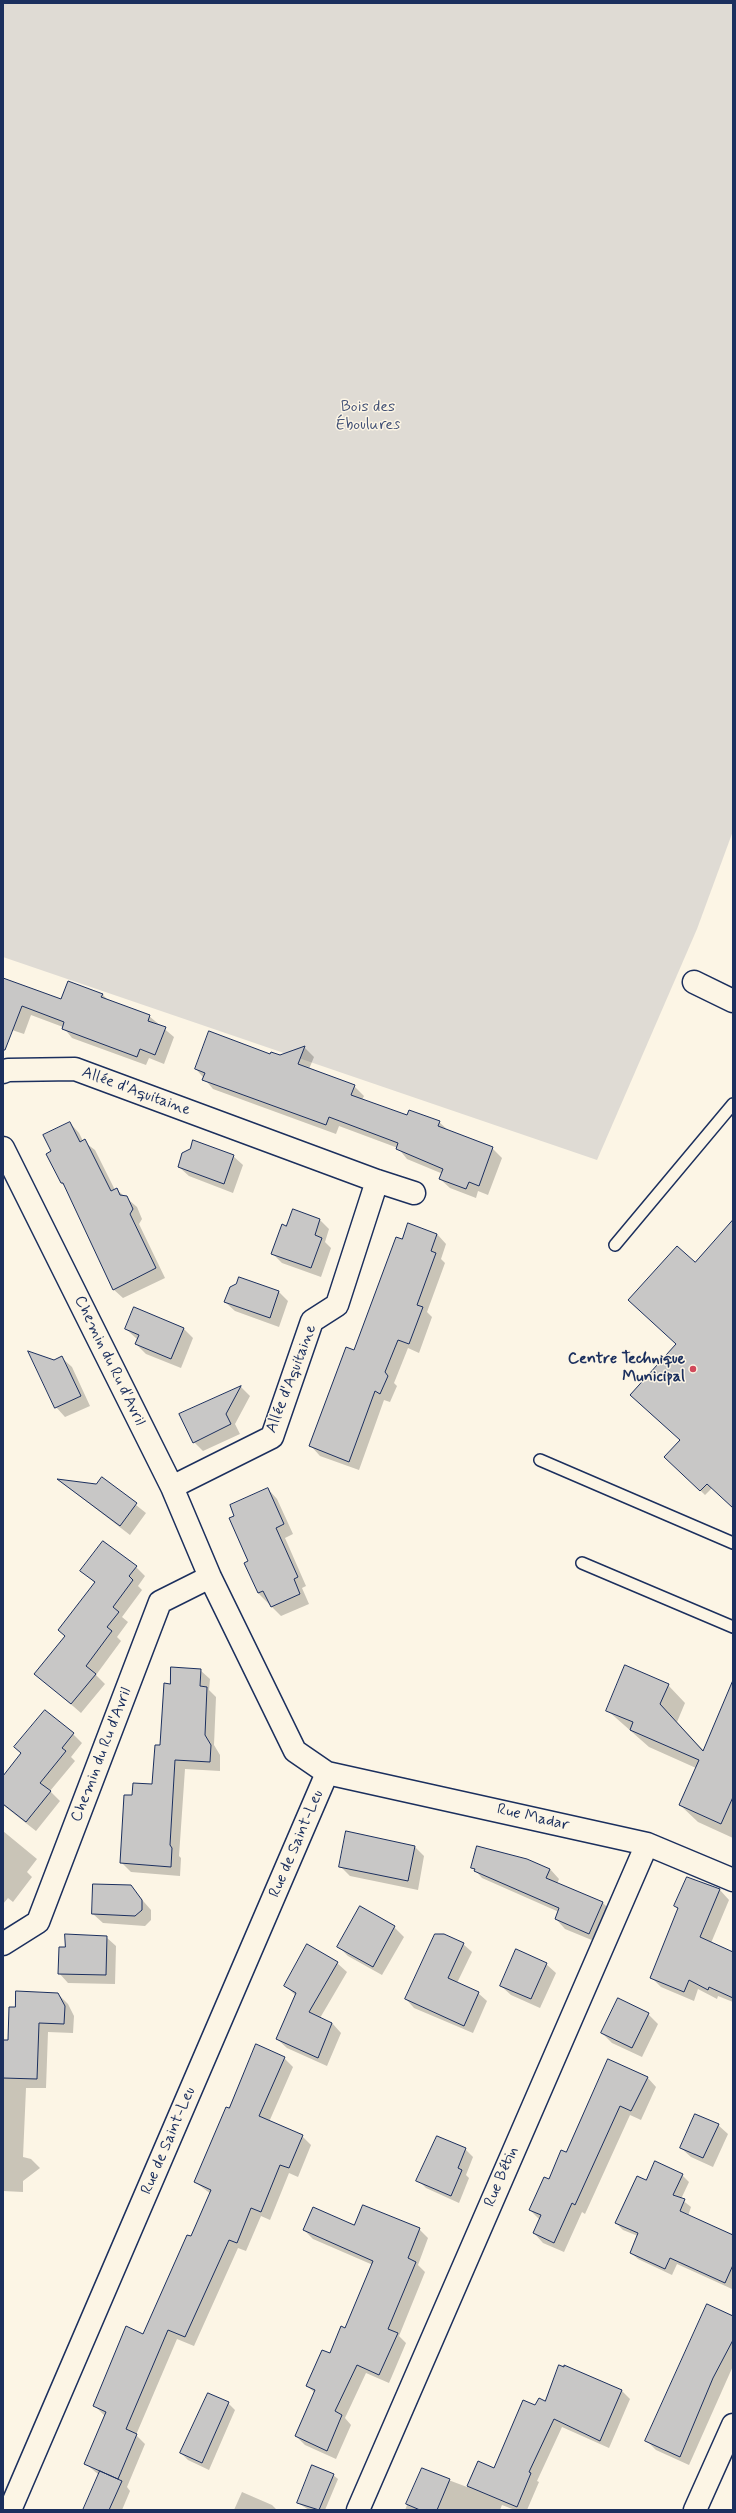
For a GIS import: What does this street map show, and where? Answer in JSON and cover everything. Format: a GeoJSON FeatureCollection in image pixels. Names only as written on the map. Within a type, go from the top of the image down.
{"type":"FeatureCollection","features":[{"type":"Feature","properties":{"kind":"street"},"geometry":{"type":"LineString","coordinates":[[694,982],[733,1001]]}},
{"type":"Feature","properties":{"kind":"street","name":"Allée d'Aquitaine"},"geometry":{"type":"LineString","coordinates":[[3,1072],[8,1070],[75,1069],[377,1181],[414,1193]]}},
{"type":"Feature","properties":{"kind":"street","name":"Chemin du Ru d'Avril"},"geometry":{"type":"LineString","coordinates":[[3,1148],[172,1487],[210,1577],[295,1751],[327,1773]]}},
{"type":"Feature","properties":{"kind":"street","name":"Allée d'Aquitaine"},"geometry":{"type":"LineString","coordinates":[[172,1487],[272,1438],[312,1321],[337,1305],[377,1181]]}},
{"type":"Feature","properties":{"kind":"street","name":"Chemin du Ru d'Avril"},"geometry":{"type":"LineString","coordinates":[[3,1944],[38,1922],[160,1602],[210,1577]]}},
{"type":"Feature","properties":{"kind":"street","name":"Rue Madar"},"geometry":{"type":"LineString","coordinates":[[327,1773],[647,1844],[733,1880]]}},
{"type":"Feature","properties":{"kind":"street","name":"Rue de Saint-Leu"},"geometry":{"type":"LineString","coordinates":[[10,2510],[327,1773]]}},
{"type":"Feature","properties":{"kind":"street","name":"Rue Bétin"},"geometry":{"type":"LineString","coordinates":[[358,2510],[647,1844]]}},
{"type":"Feature","properties":{"kind":"street"},"geometry":{"type":"LineString","coordinates":[[695,2510],[733,2425]]}},
{"type":"Feature","properties":{"kind":"lane"},"geometry":{"type":"LineString","coordinates":[[615,1245],[733,1104]]}},
{"type":"Feature","properties":{"kind":"lane"},"geometry":{"type":"LineString","coordinates":[[540,1460],[733,1543]]}},
{"type":"Feature","properties":{"kind":"lane"},"geometry":{"type":"LineString","coordinates":[[582,1563],[733,1627]]}},
{"type":"Feature","properties":{"kind":"green space","name":"Bois des Éboulures"},"geometry":{"type":"Polygon","coordinates":[[[3,3],[733,3],[733,831],[697,929],[597,1160],[3,957],[3,3]]]}},
{"type":"Feature","properties":{"kind":"building"},"geometry":{"type":"Polygon","coordinates":[[[3,978],[61,999],[68,981],[103,994],[101,997],[150,1015],[148,1021],[166,1027],[155,1055],[140,1049],[137,1057],[62,1029],[64,1022],[22,1006],[5,1050],[3,1050],[3,978]]]}},
{"type":"Feature","properties":{"kind":"building"},"geometry":{"type":"Polygon","coordinates":[[[209,1031],[270,1054],[271,1052],[280,1055],[305,1046],[298,1064],[355,1085],[351,1095],[407,1115],[409,1110],[440,1121],[438,1126],[493,1147],[479,1186],[469,1182],[466,1189],[439,1179],[443,1169],[396,1149],[398,1143],[329,1117],[326,1125],[202,1080],[205,1073],[195,1069],[209,1031]]]}},
{"type":"Feature","properties":{"kind":"building"},"geometry":{"type":"Polygon","coordinates":[[[70,1122],[80,1142],[85,1139],[111,1191],[117,1188],[120,1195],[127,1196],[133,1209],[130,1214],[156,1268],[113,1290],[63,1183],[61,1183],[46,1154],[51,1151],[43,1135],[70,1122]]]}},
{"type":"Feature","properties":{"kind":"building"},"geometry":{"type":"Polygon","coordinates":[[[193,1140],[234,1155],[224,1184],[178,1167],[182,1153],[190,1149],[193,1140]]]}},
{"type":"Feature","properties":{"kind":"building"},"geometry":{"type":"Polygon","coordinates":[[[293,1209],[320,1219],[315,1235],[322,1238],[311,1268],[271,1254],[282,1224],[286,1226],[293,1209]]]}},
{"type":"Feature","properties":{"kind":"building","name":"Centre Technique Municipal"},"geometry":{"type":"Polygon","coordinates":[[[733,1220],[733,1508],[707,1484],[700,1491],[664,1457],[680,1440],[630,1395],[676,1344],[628,1300],[677,1246],[695,1262],[733,1220]]]}},
{"type":"Feature","properties":{"kind":"building"},"geometry":{"type":"Polygon","coordinates":[[[408,1223],[437,1234],[431,1251],[436,1253],[417,1305],[423,1307],[409,1344],[398,1340],[385,1372],[388,1376],[380,1394],[375,1391],[349,1462],[309,1446],[346,1347],[354,1350],[396,1237],[402,1239],[408,1223]]]}},
{"type":"Feature","properties":{"kind":"building"},"geometry":{"type":"Polygon","coordinates":[[[239,1277],[279,1291],[270,1318],[224,1302],[230,1287],[236,1284],[239,1277]]]}},
{"type":"Feature","properties":{"kind":"building"},"geometry":{"type":"Polygon","coordinates":[[[134,1307],[184,1328],[171,1359],[135,1344],[139,1335],[125,1329],[134,1307]]]}},
{"type":"Feature","properties":{"kind":"building"},"geometry":{"type":"Polygon","coordinates":[[[28,1351],[54,1360],[62,1356],[81,1396],[55,1408],[28,1351]]]}},
{"type":"Feature","properties":{"kind":"building"},"geometry":{"type":"Polygon","coordinates":[[[241,1386],[226,1414],[231,1424],[193,1443],[179,1414],[241,1386]]]}},
{"type":"Feature","properties":{"kind":"building"},"geometry":{"type":"Polygon","coordinates":[[[102,1477],[137,1503],[120,1526],[57,1479],[96,1484],[102,1477]]]}},
{"type":"Feature","properties":{"kind":"building"},"geometry":{"type":"Polygon","coordinates":[[[268,1488],[284,1524],[276,1528],[298,1577],[294,1579],[300,1594],[271,1607],[263,1591],[258,1593],[244,1563],[248,1561],[229,1518],[234,1516],[230,1505],[268,1488]]]}},
{"type":"Feature","properties":{"kind":"building"},"geometry":{"type":"Polygon","coordinates":[[[103,1541],[137,1566],[129,1576],[133,1580],[113,1607],[119,1612],[107,1627],[112,1631],[86,1666],[96,1674],[71,1704],[34,1674],[65,1636],[58,1630],[95,1582],[80,1571],[103,1541]]]}},
{"type":"Feature","properties":{"kind":"building"},"geometry":{"type":"Polygon","coordinates":[[[625,1665],[669,1684],[660,1704],[703,1751],[733,1680],[733,1797],[721,1824],[679,1805],[699,1760],[630,1730],[633,1722],[606,1711],[625,1665]]]}},
{"type":"Feature","properties":{"kind":"building"},"geometry":{"type":"Polygon","coordinates":[[[171,1667],[201,1669],[200,1686],[207,1687],[205,1735],[211,1745],[210,1762],[175,1760],[170,1845],[172,1848],[171,1867],[120,1863],[124,1795],[132,1795],[133,1783],[152,1784],[155,1745],[160,1745],[164,1683],[170,1684],[171,1667]]]}},
{"type":"Feature","properties":{"kind":"building"},"geometry":{"type":"Polygon","coordinates":[[[45,1710],[74,1733],[62,1748],[66,1751],[40,1783],[51,1791],[26,1822],[3,1804],[3,1776],[21,1753],[14,1747],[45,1710]]]}},
{"type":"Feature","properties":{"kind":"building"},"geometry":{"type":"Polygon","coordinates":[[[346,1831],[415,1846],[408,1881],[339,1867],[346,1831]]]}},
{"type":"Feature","properties":{"kind":"building"},"geometry":{"type":"Polygon","coordinates":[[[477,1846],[527,1859],[550,1869],[546,1878],[603,1902],[589,1934],[555,1919],[559,1908],[474,1871],[475,1869],[471,1868],[477,1846]]]}},
{"type":"Feature","properties":{"kind":"building"},"geometry":{"type":"Polygon","coordinates":[[[687,1877],[720,1889],[700,1937],[733,1952],[733,1998],[709,1987],[708,1990],[689,1980],[684,1992],[650,1978],[678,1908],[674,1906],[687,1877]]]}},
{"type":"Feature","properties":{"kind":"building"},"geometry":{"type":"Polygon","coordinates":[[[93,1884],[131,1885],[142,1900],[142,1910],[135,1916],[92,1914],[93,1884]]]}},
{"type":"Feature","properties":{"kind":"building"},"geometry":{"type":"Polygon","coordinates":[[[360,1906],[395,1926],[373,1967],[337,1947],[360,1906]]]}},
{"type":"Feature","properties":{"kind":"building"},"geometry":{"type":"Polygon","coordinates":[[[65,1934],[107,1936],[106,1975],[58,1974],[59,1947],[65,1947],[65,1934]]]}},
{"type":"Feature","properties":{"kind":"building"},"geometry":{"type":"Polygon","coordinates":[[[435,1934],[444,1934],[464,1943],[448,1978],[479,1992],[464,2026],[405,1999],[435,1934]]]}},
{"type":"Feature","properties":{"kind":"building"},"geometry":{"type":"Polygon","coordinates":[[[307,1944],[338,1962],[309,2012],[332,2023],[318,2058],[276,2039],[296,1993],[284,1986],[307,1944]]]}},
{"type":"Feature","properties":{"kind":"building"},"geometry":{"type":"Polygon","coordinates":[[[516,1949],[547,1963],[531,1999],[500,1986],[516,1949]]]}},
{"type":"Feature","properties":{"kind":"building"},"geometry":{"type":"Polygon","coordinates":[[[16,1991],[58,1993],[65,2006],[64,2024],[39,2023],[37,2079],[3,2078],[3,2040],[8,2040],[9,2007],[15,2007],[16,1991]]]}},
{"type":"Feature","properties":{"kind":"building"},"geometry":{"type":"Polygon","coordinates":[[[618,1998],[649,2013],[632,2048],[601,2033],[618,1998]]]}},
{"type":"Feature","properties":{"kind":"building"},"geometry":{"type":"Polygon","coordinates":[[[256,2044],[285,2057],[259,2116],[303,2135],[289,2168],[280,2165],[261,2212],[251,2208],[237,2243],[229,2240],[185,2337],[168,2330],[126,2429],[137,2434],[118,2479],[84,2464],[106,2412],[93,2406],[126,2326],[143,2334],[187,2235],[191,2236],[211,2190],[194,2182],[226,2107],[229,2108],[256,2044]]]}},
{"type":"Feature","properties":{"kind":"building"},"geometry":{"type":"Polygon","coordinates":[[[608,2059],[648,2077],[631,2111],[620,2106],[575,2205],[572,2203],[554,2243],[533,2233],[541,2215],[529,2210],[544,2177],[549,2179],[561,2150],[566,2152],[608,2059]]]}},
{"type":"Feature","properties":{"kind":"building"},"geometry":{"type":"Polygon","coordinates":[[[695,2114],[719,2124],[703,2158],[680,2148],[695,2114]]]}},
{"type":"Feature","properties":{"kind":"building"},"geometry":{"type":"Polygon","coordinates":[[[437,2136],[466,2148],[458,2168],[462,2170],[451,2196],[416,2181],[437,2136]]]}},
{"type":"Feature","properties":{"kind":"building"},"geometry":{"type":"Polygon","coordinates":[[[655,2161],[683,2174],[673,2195],[685,2199],[680,2211],[733,2235],[733,2265],[725,2283],[670,2258],[665,2269],[630,2253],[638,2233],[615,2223],[637,2176],[646,2180],[655,2161]]]}},
{"type":"Feature","properties":{"kind":"building"},"geometry":{"type":"Polygon","coordinates":[[[363,2205],[420,2228],[408,2258],[416,2262],[388,2329],[398,2333],[379,2375],[357,2365],[335,2411],[342,2415],[327,2451],[295,2436],[315,2390],[306,2386],[322,2350],[330,2353],[341,2326],[345,2328],[373,2261],[303,2230],[313,2207],[354,2225],[363,2205]]]}},
{"type":"Feature","properties":{"kind":"building"},"geometry":{"type":"Polygon","coordinates":[[[707,2304],[733,2316],[733,2340],[713,2378],[680,2457],[645,2441],[707,2304]]]}},
{"type":"Feature","properties":{"kind":"building"},"geometry":{"type":"Polygon","coordinates":[[[559,2365],[564,2367],[564,2365],[622,2390],[600,2441],[554,2419],[529,2472],[531,2473],[517,2507],[467,2486],[478,2461],[494,2468],[523,2400],[535,2405],[539,2398],[545,2401],[559,2365]]]}},
{"type":"Feature","properties":{"kind":"building"},"geometry":{"type":"Polygon","coordinates":[[[208,2393],[229,2402],[202,2463],[180,2453],[208,2393]]]}},
{"type":"Feature","properties":{"kind":"building"},"geometry":{"type":"Polygon","coordinates":[[[312,2465],[334,2474],[319,2510],[297,2503],[312,2465]]]}},
{"type":"Feature","properties":{"kind":"building"},"geometry":{"type":"Polygon","coordinates":[[[422,2468],[450,2479],[437,2510],[420,2510],[406,2504],[422,2468]]]}},
{"type":"Feature","properties":{"kind":"building"},"geometry":{"type":"Polygon","coordinates":[[[100,2471],[122,2481],[109,2510],[83,2510],[100,2471]]]}},
{"type":"Feature","properties":{"kind":"place","name":"Centre Technique Municipal"},"geometry":{"type":"Point","coordinates":[693,1369]}}]}
